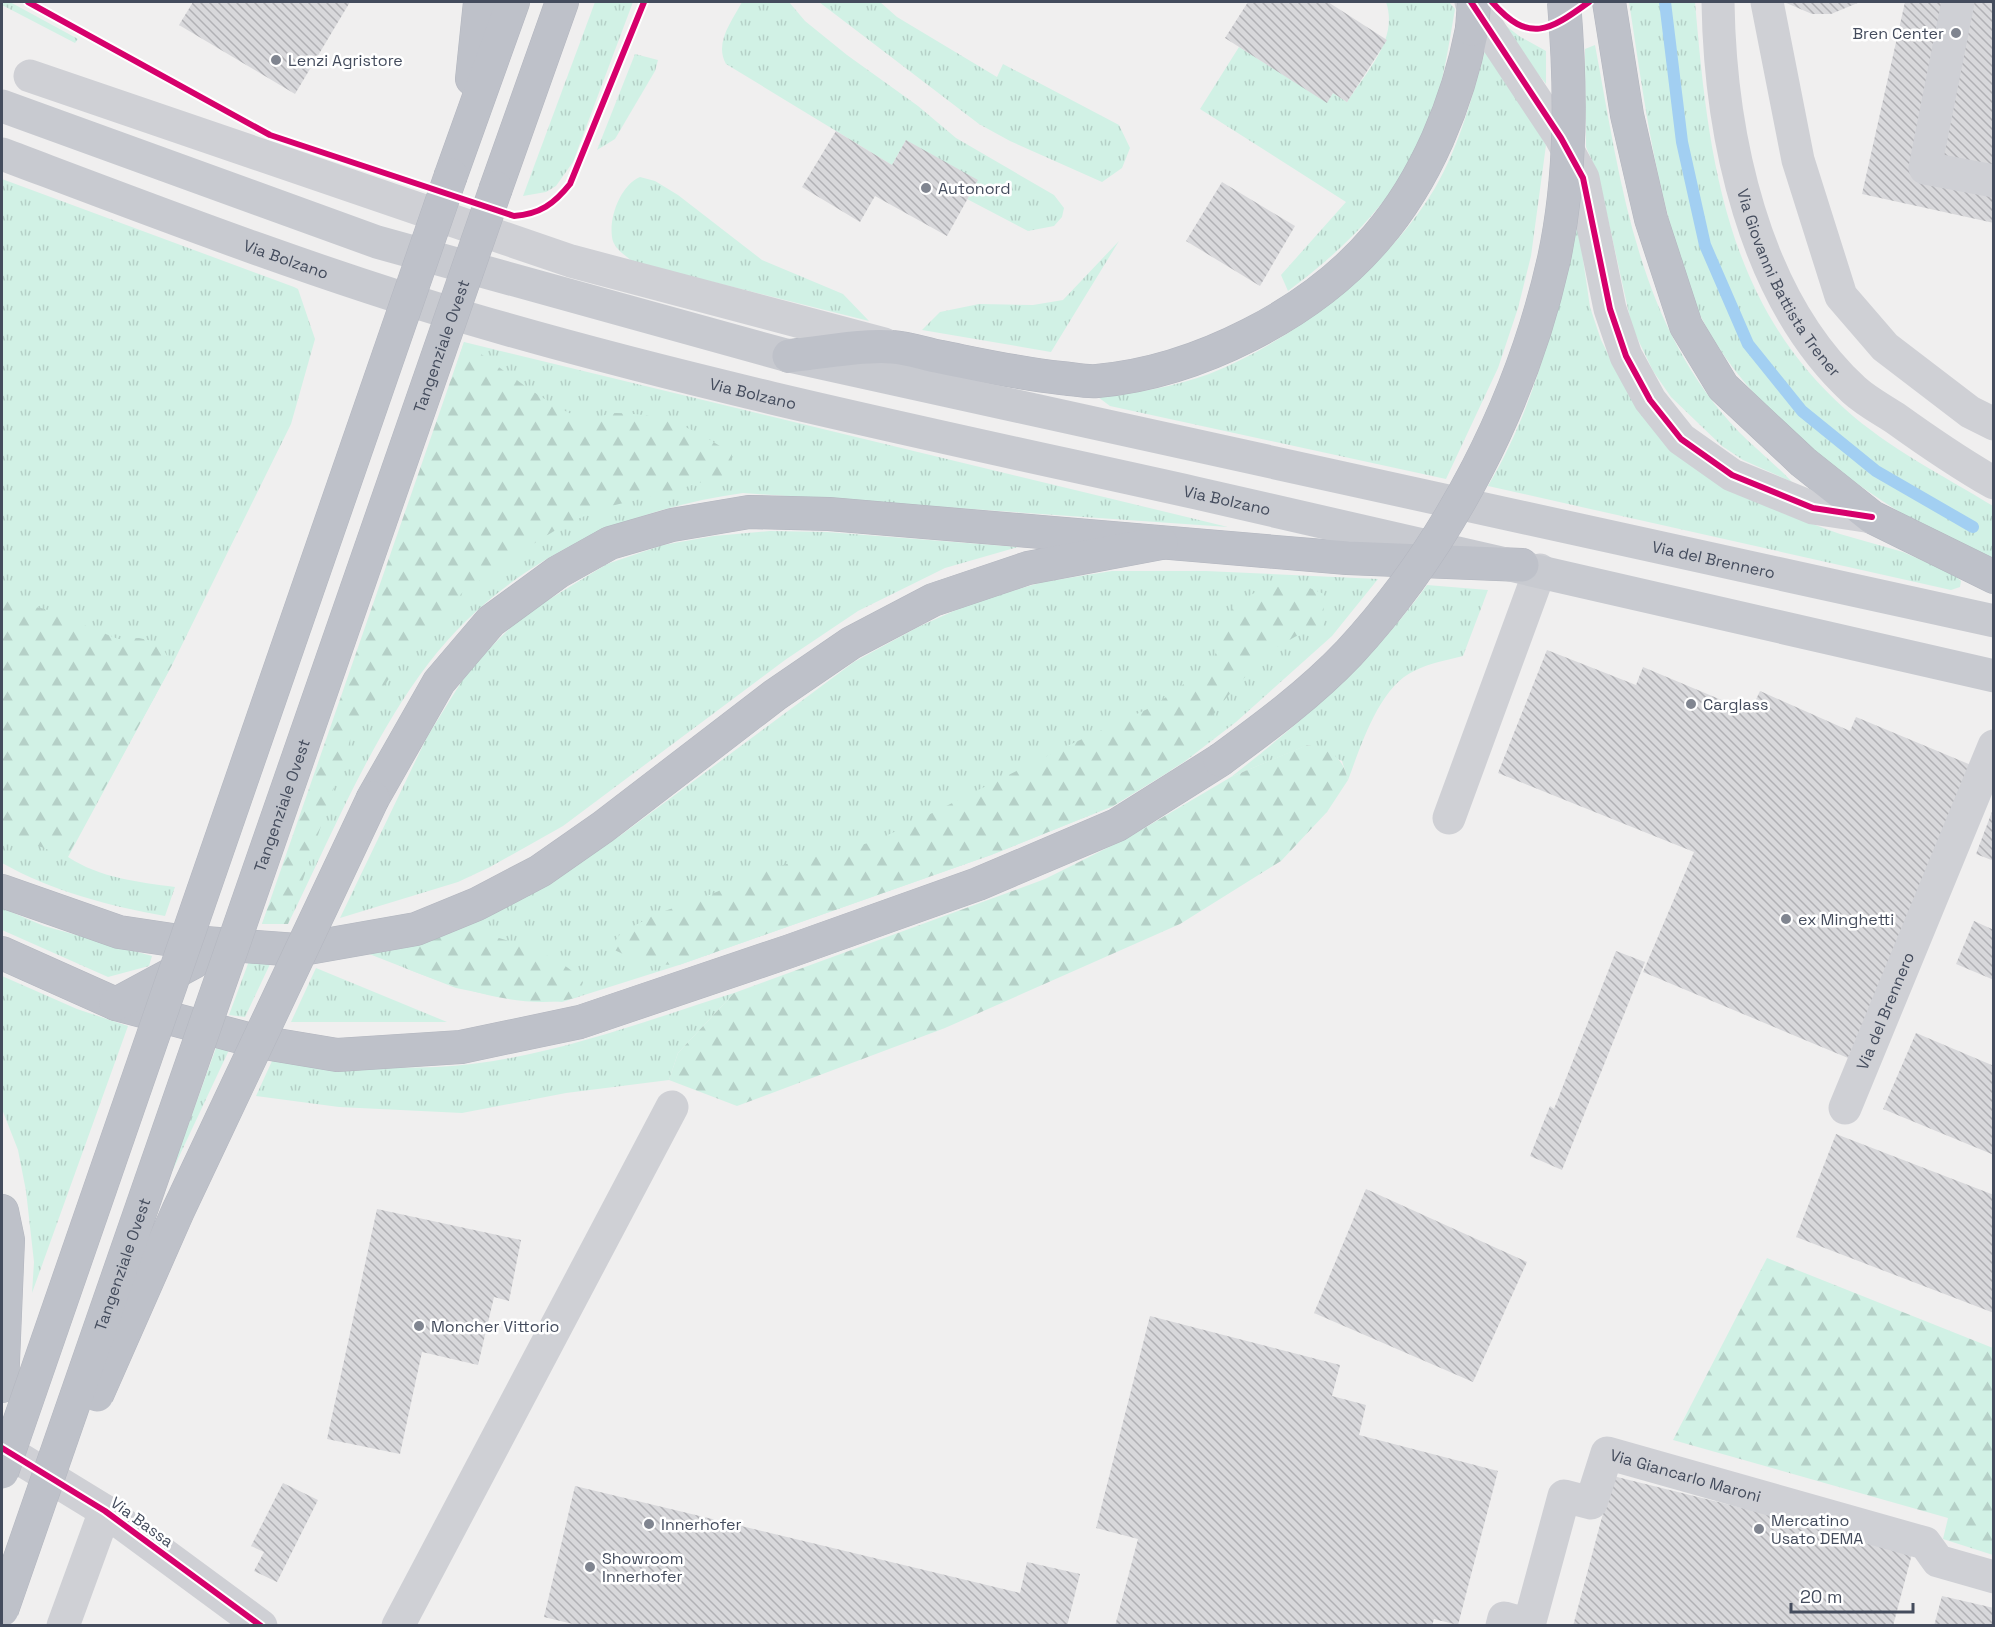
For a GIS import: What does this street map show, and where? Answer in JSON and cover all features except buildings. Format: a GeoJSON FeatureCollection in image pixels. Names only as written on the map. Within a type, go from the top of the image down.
{"type":"FeatureCollection","features":[{"type":"Feature","properties":{"kind":"highway"},"geometry":{"type":"LineString","coordinates":[[468,129],[480,2]]}},
{"type":"Feature","properties":{"kind":"highway"},"geometry":{"type":"LineString","coordinates":[[2,1472],[513,2]]}},
{"type":"Feature","properties":{"kind":"highway","name":"Tangenziale Ovest"},"geometry":{"type":"LineString","coordinates":[[2,1610],[562,2]]}},
{"type":"Feature","properties":{"kind":"highway"},"geometry":{"type":"LineString","coordinates":[[2,953],[116,1004],[259,1042],[337,1055],[461,1047],[580,1022],[790,951],[978,884],[1117,825],[1220,760],[1286,711],[1348,654],[1399,595],[1447,522],[1496,429],[1526,354],[1554,259],[1563,201],[1570,71],[1564,2]]}},
{"type":"Feature","properties":{"kind":"highway"},"geometry":{"type":"LineString","coordinates":[[1609,2],[1627,115],[1651,219],[1686,326],[1723,387],[1803,462],[1872,517],[1994,578]]}},
{"type":"Feature","properties":{"kind":"highway"},"geometry":{"type":"LineString","coordinates":[[789,356],[891,346],[1025,375],[1096,381],[1172,368],[1249,336],[1315,295],[1356,260],[1396,212],[1425,164],[1450,108],[1466,60],[1472,11]]}},
{"type":"Feature","properties":{"kind":"highway"},"geometry":{"type":"LineString","coordinates":[[2,1610],[178,1211],[373,798],[439,682],[491,621],[558,572],[610,543],[672,525],[749,512],[829,514],[1347,558],[1531,567]]}},
{"type":"Feature","properties":{"kind":"highway"},"geometry":{"type":"LineString","coordinates":[[2,891],[119,932],[178,941],[297,950],[416,929],[477,904],[540,871],[603,827],[775,695],[850,643],[933,600],[1028,568],[1161,543]]}},
{"type":"Feature","properties":{"kind":"highway"},"geometry":{"type":"LineString","coordinates":[[116,1004],[227,945]]}},
{"type":"Feature","properties":{"kind":"highway"},"geometry":{"type":"LineString","coordinates":[[2,1211],[8,1240],[2,1386]]}},
{"type":"Feature","properties":{"kind":"main road"},"geometry":{"type":"LineString","coordinates":[[2,106],[377,242],[789,356]]}},
{"type":"Feature","properties":{"kind":"main road","name":"Via Bolzano"},"geometry":{"type":"LineString","coordinates":[[2,154],[173,219],[364,286],[471,319],[713,386],[1531,567]]}},
{"type":"Feature","properties":{"kind":"main road","name":"Via del Brennero"},"geometry":{"type":"LineString","coordinates":[[789,356],[1994,621]]}},
{"type":"Feature","properties":{"kind":"main road"},"geometry":{"type":"LineString","coordinates":[[1531,567],[1994,676]]}},
{"type":"Feature","properties":{"kind":"street","name":"Via Giovanni Battista Trener"},"geometry":{"type":"LineString","coordinates":[[1718,2],[1719,51],[1734,153],[1761,249],[1803,330],[1854,390],[1955,461],[1994,483]]}},
{"type":"Feature","properties":{"kind":"street"},"geometry":{"type":"LineString","coordinates":[[1767,2],[1798,160],[1841,296],[1885,347],[1970,412],[1994,424]]}},
{"type":"Feature","properties":{"kind":"street"},"geometry":{"type":"LineString","coordinates":[[1958,2],[1925,168],[1994,181]]}},
{"type":"Feature","properties":{"kind":"street"},"geometry":{"type":"LineString","coordinates":[[1472,11],[1561,138],[1583,178],[1610,309],[1626,356],[1650,400],[1681,439],[1732,475],[1813,508],[1872,517]]}},
{"type":"Feature","properties":{"kind":"street"},"geometry":{"type":"LineString","coordinates":[[30,76],[571,261],[891,346]]}},
{"type":"Feature","properties":{"kind":"street"},"geometry":{"type":"LineString","coordinates":[[632,277],[694,330]]}},
{"type":"Feature","properties":{"kind":"street"},"geometry":{"type":"LineString","coordinates":[[1449,818],[1531,567]]}},
{"type":"Feature","properties":{"kind":"street","name":"Via del Brennero"},"geometry":{"type":"LineString","coordinates":[[1845,1108],[1994,746]]}},
{"type":"Feature","properties":{"kind":"street"},"geometry":{"type":"LineString","coordinates":[[398,1626],[672,1107]]}},
{"type":"Feature","properties":{"kind":"street","name":"Via Bassa"},"geometry":{"type":"LineString","coordinates":[[2,1448],[105,1511],[261,1626]]}},
{"type":"Feature","properties":{"kind":"street","name":"Via Giancarlo Maroni"},"geometry":{"type":"LineString","coordinates":[[1502,1626],[1504,1618],[1529,1625],[1564,1496],[1591,1503],[1607,1454],[1925,1543],[1938,1561],[1994,1577]]}},
{"type":"Feature","properties":{"kind":"street"},"geometry":{"type":"LineString","coordinates":[[63,1626],[105,1511]]}},
{"type":"Feature","properties":{"kind":"green space"},"geometry":{"type":"Polygon","coordinates":[[[2,2],[10,2],[78,39],[75,43],[2,5],[2,2]]]}},
{"type":"Feature","properties":{"kind":"green space"},"geometry":{"type":"Polygon","coordinates":[[[595,2],[633,2],[573,162],[556,186],[546,192],[523,196],[595,2]]]}},
{"type":"Feature","properties":{"kind":"green space"},"geometry":{"type":"Polygon","coordinates":[[[742,2],[789,2],[805,21],[847,55],[918,106],[956,138],[1054,195],[1064,208],[1062,217],[1054,226],[1028,231],[967,199],[906,140],[892,165],[726,64],[722,48],[723,40],[742,2]]]}},
{"type":"Feature","properties":{"kind":"green space"},"geometry":{"type":"Polygon","coordinates":[[[819,2],[880,2],[897,17],[997,77],[1003,64],[1119,125],[1130,148],[1122,168],[1102,182],[1010,141],[979,124],[819,2]]]}},
{"type":"Feature","properties":{"kind":"green space"},"geometry":{"type":"Polygon","coordinates":[[[1386,2],[1449,2],[1455,9],[1443,74],[1433,112],[1409,165],[1393,189],[1354,234],[1288,291],[1281,275],[1346,202],[1200,109],[1239,47],[1327,102],[1333,93],[1347,102],[1371,67],[1384,42],[1389,16],[1386,2]]]}},
{"type":"Feature","properties":{"kind":"green space"},"geometry":{"type":"Polygon","coordinates":[[[1629,2],[1695,2],[1707,114],[1716,169],[1730,222],[1748,273],[1772,321],[1804,367],[1845,409],[1898,449],[1993,506],[1993,565],[1910,519],[1827,461],[1789,429],[1754,393],[1724,355],[1695,304],[1665,203],[1645,103],[1629,2]]]}},
{"type":"Feature","properties":{"kind":"green space"},"geometry":{"type":"Polygon","coordinates":[[[1491,14],[1519,36],[1546,51],[1546,84],[1491,14]]]}},
{"type":"Feature","properties":{"kind":"green space"},"geometry":{"type":"Polygon","coordinates":[[[1595,45],[1625,200],[1638,250],[1655,299],[1677,346],[1705,390],[1739,432],[1792,482],[1743,460],[1722,446],[1671,397],[1653,371],[1632,327],[1598,174],[1586,147],[1585,49],[1595,45]]]}},
{"type":"Feature","properties":{"kind":"green space"},"geometry":{"type":"Polygon","coordinates":[[[1486,47],[1546,145],[1531,256],[1518,308],[1498,368],[1446,479],[1110,406],[1098,397],[1168,386],[1209,374],[1274,342],[1337,298],[1366,273],[1415,217],[1444,172],[1465,119],[1486,47]]]}},
{"type":"Feature","properties":{"kind":"green space"},"geometry":{"type":"Polygon","coordinates":[[[635,54],[658,60],[655,71],[615,139],[597,150],[635,54]]]}},
{"type":"Feature","properties":{"kind":"green space"},"geometry":{"type":"Polygon","coordinates":[[[640,177],[655,181],[678,195],[762,260],[843,294],[869,321],[633,262],[620,251],[613,241],[612,220],[622,194],[633,181],[640,177]]]}},
{"type":"Feature","properties":{"kind":"green space"},"geometry":{"type":"Polygon","coordinates":[[[2,179],[298,289],[315,339],[291,424],[172,665],[68,857],[106,874],[133,881],[175,887],[165,916],[81,896],[41,882],[2,863],[2,179]]]}},
{"type":"Feature","properties":{"kind":"green space"},"geometry":{"type":"Polygon","coordinates":[[[1577,219],[1590,307],[1601,340],[1621,380],[1785,514],[1840,534],[1903,552],[1953,574],[1961,581],[1960,587],[1951,590],[1488,486],[1520,423],[1532,390],[1562,288],[1577,219]]]}},
{"type":"Feature","properties":{"kind":"green space"},"geometry":{"type":"Polygon","coordinates":[[[1119,241],[1051,352],[922,330],[940,312],[979,304],[1033,305],[1063,300],[1119,241]]]}},
{"type":"Feature","properties":{"kind":"green space"},"geometry":{"type":"Polygon","coordinates":[[[464,342],[1228,527],[743,493],[697,501],[609,528],[568,547],[529,570],[492,597],[458,629],[428,664],[387,725],[352,791],[288,924],[262,924],[364,649],[464,342]]]}},
{"type":"Feature","properties":{"kind":"green space"},"geometry":{"type":"Polygon","coordinates":[[[464,342],[540,396],[585,419],[612,413],[633,414],[664,419],[691,429],[732,454],[731,473],[676,490],[603,508],[564,525],[520,552],[462,593],[395,669],[350,740],[288,924],[262,924],[464,342]]]}},
{"type":"Feature","properties":{"kind":"green space"},"geometry":{"type":"Polygon","coordinates":[[[770,531],[827,532],[1018,547],[945,568],[858,611],[785,660],[563,826],[490,867],[458,882],[340,918],[427,737],[470,668],[522,616],[607,564],[663,545],[714,536],[770,531]]]}},
{"type":"Feature","properties":{"kind":"green space"},"geometry":{"type":"Polygon","coordinates":[[[1112,571],[1206,571],[1378,579],[1332,636],[1236,722],[1184,762],[1113,806],[991,855],[679,965],[562,1002],[500,997],[456,988],[359,950],[547,883],[621,835],[854,662],[918,627],[974,602],[1043,582],[1112,571]]]}},
{"type":"Feature","properties":{"kind":"green space"},"geometry":{"type":"Polygon","coordinates":[[[1300,584],[1324,594],[1323,627],[1300,634],[1268,652],[1227,697],[1170,771],[1113,806],[991,855],[679,965],[645,964],[610,948],[621,933],[656,914],[705,897],[771,868],[876,841],[1067,746],[1154,706],[1212,663],[1234,605],[1261,589],[1300,584]]]}},
{"type":"Feature","properties":{"kind":"green space"},"geometry":{"type":"Polygon","coordinates":[[[1427,585],[1488,590],[1463,656],[1414,671],[1391,690],[1365,735],[1348,780],[1342,761],[1308,745],[1231,777],[1285,734],[1361,664],[1427,585]]]}},
{"type":"Feature","properties":{"kind":"green space"},"geometry":{"type":"Polygon","coordinates":[[[2,600],[45,609],[118,639],[139,638],[160,643],[172,665],[67,857],[2,832],[2,600]]]}},
{"type":"Feature","properties":{"kind":"green space"},"geometry":{"type":"Polygon","coordinates":[[[1307,745],[1335,755],[1348,780],[1327,812],[1281,861],[1180,924],[945,1028],[737,1106],[669,1080],[678,1053],[734,993],[1045,879],[1131,836],[1231,777],[1307,745]]]}},
{"type":"Feature","properties":{"kind":"green space"},"geometry":{"type":"Polygon","coordinates":[[[2,908],[44,926],[152,956],[149,966],[108,977],[2,930],[2,908]]]}},
{"type":"Feature","properties":{"kind":"green space"},"geometry":{"type":"Polygon","coordinates":[[[468,930],[530,948],[560,962],[583,982],[578,997],[537,1002],[514,1000],[468,990],[405,968],[405,954],[435,935],[468,930]]]}},
{"type":"Feature","properties":{"kind":"green space"},"geometry":{"type":"Polygon","coordinates":[[[249,961],[271,962],[245,1017],[229,1015],[249,961]]]}},
{"type":"Feature","properties":{"kind":"green space"},"geometry":{"type":"Polygon","coordinates":[[[316,968],[447,1022],[291,1022],[316,968]]]}},
{"type":"Feature","properties":{"kind":"green space"},"geometry":{"type":"Polygon","coordinates":[[[2,976],[77,1009],[128,1026],[32,1293],[34,1262],[26,1191],[18,1150],[2,1109],[2,976]]]}},
{"type":"Feature","properties":{"kind":"green space"},"geometry":{"type":"Polygon","coordinates":[[[734,993],[678,1053],[669,1080],[566,1093],[462,1113],[339,1107],[256,1096],[272,1061],[396,1068],[475,1064],[513,1058],[588,1039],[734,993]]]}},
{"type":"Feature","properties":{"kind":"green space"},"geometry":{"type":"Polygon","coordinates":[[[216,1048],[229,1050],[169,1178],[216,1048]]]}},
{"type":"Feature","properties":{"kind":"green space"},"geometry":{"type":"Polygon","coordinates":[[[1767,1258],[1993,1348],[1993,1555],[1943,1539],[1948,1518],[1673,1440],[1767,1258]]]}},
{"type":"Feature","properties":{"kind":"waterway"},"geometry":{"type":"LineString","coordinates":[[1665,2],[1682,142],[1705,245],[1748,344],[1802,411],[1876,471],[1973,527]]}},
{"type":"Feature","properties":{"kind":"cycle path"},"geometry":{"type":"LineString","coordinates":[[28,2],[270,135],[514,216],[546,207],[570,184],[644,2]]}},
{"type":"Feature","properties":{"kind":"cycle path"},"geometry":{"type":"LineString","coordinates":[[1471,2],[1561,138],[1583,178],[1610,309],[1626,356],[1650,400],[1681,439],[1732,475],[1813,508],[1872,517]]}},
{"type":"Feature","properties":{"kind":"cycle path"},"geometry":{"type":"LineString","coordinates":[[1492,2],[1517,24],[1539,29],[1562,20],[1589,2]]}},
{"type":"Feature","properties":{"kind":"cycle path"},"geometry":{"type":"LineString","coordinates":[[2,1448],[105,1511],[261,1626]]}},
{"type":"Feature","properties":{"kind":"place","name":"Bren Center"},"geometry":{"type":"Point","coordinates":[1956,33]}},
{"type":"Feature","properties":{"kind":"place","name":"Lenzi Agristore"},"geometry":{"type":"Point","coordinates":[276,60]}},
{"type":"Feature","properties":{"kind":"place","name":"Autonord"},"geometry":{"type":"Point","coordinates":[926,188]}},
{"type":"Feature","properties":{"kind":"place","name":"Carglass"},"geometry":{"type":"Point","coordinates":[1691,704]}},
{"type":"Feature","properties":{"kind":"place","name":"ex Minghetti"},"geometry":{"type":"Point","coordinates":[1786,919]}},
{"type":"Feature","properties":{"kind":"place","name":"Moncher Vittorio"},"geometry":{"type":"Point","coordinates":[419,1326]}},
{"type":"Feature","properties":{"kind":"place","name":"Innerhofer"},"geometry":{"type":"Point","coordinates":[649,1524]}},
{"type":"Feature","properties":{"kind":"place","name":"Mercatino Usato DEMA"},"geometry":{"type":"Point","coordinates":[1759,1529]}},
{"type":"Feature","properties":{"kind":"place","name":"Showroom Innerhofer"},"geometry":{"type":"Point","coordinates":[590,1567]}}]}
